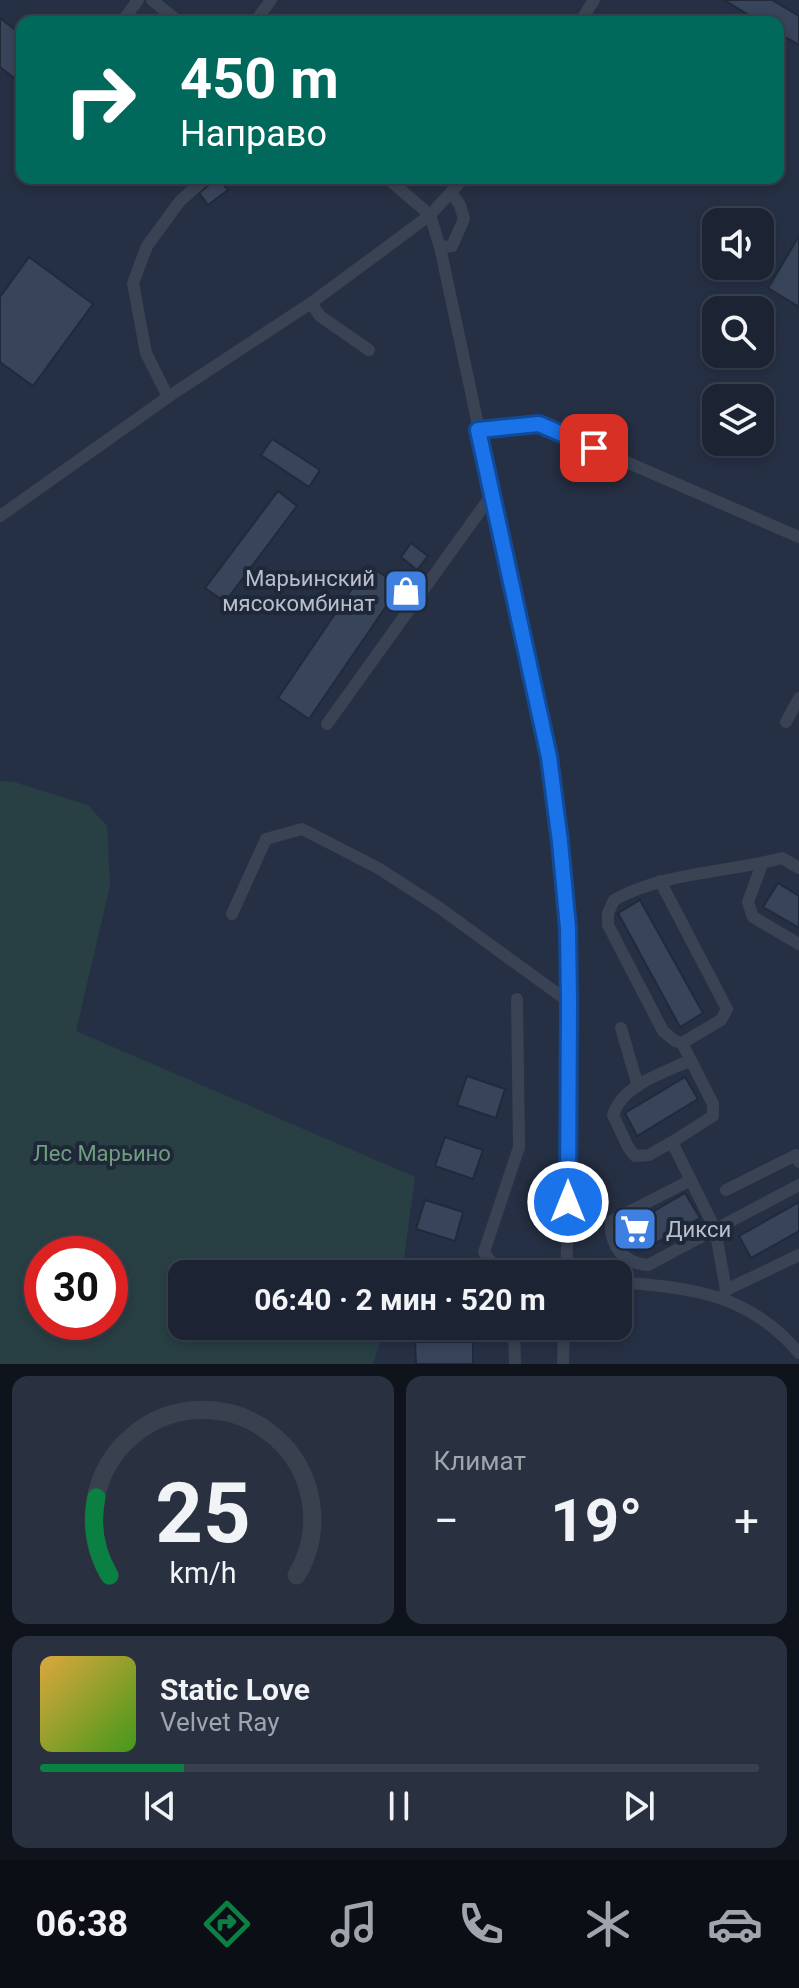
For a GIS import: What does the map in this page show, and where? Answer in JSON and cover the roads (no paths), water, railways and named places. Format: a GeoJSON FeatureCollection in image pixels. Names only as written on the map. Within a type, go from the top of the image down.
{"type":"FeatureCollection","features":[{"type":"Feature","properties":{"kind":"street"},"geometry":{"type":"LineString","coordinates":[[152,0],[172,16]]}},
{"type":"Feature","properties":{"kind":"street"},"geometry":{"type":"LineString","coordinates":[[168,397],[146,353],[133,283],[147,246],[180,201],[199,184]]}},
{"type":"Feature","properties":{"kind":"street"},"geometry":{"type":"LineString","coordinates":[[394,184],[430,215],[440,247],[549,757],[568,928],[567,1260]]}},
{"type":"Feature","properties":{"kind":"street"},"geometry":{"type":"LineString","coordinates":[[0,516],[168,397],[311,303],[430,215],[460,184]]}},
{"type":"Feature","properties":{"kind":"street"},"geometry":{"type":"LineString","coordinates":[[440,247],[452,246],[464,219],[460,205],[452,194]]}},
{"type":"Feature","properties":{"kind":"street"},"geometry":{"type":"LineString","coordinates":[[311,303],[320,316],[369,350]]}},
{"type":"Feature","properties":{"kind":"street"},"geometry":{"type":"LineString","coordinates":[[478,430],[539,424],[799,537]]}},
{"type":"Feature","properties":{"kind":"street"},"geometry":{"type":"LineString","coordinates":[[327,724],[493,493]]}},
{"type":"Feature","properties":{"kind":"street"},"geometry":{"type":"LineString","coordinates":[[786,722],[799,698]]}},
{"type":"Feature","properties":{"kind":"street"},"geometry":{"type":"LineString","coordinates":[[232,914],[266,839],[302,829],[378,868],[437,906],[569,1002]]}},
{"type":"Feature","properties":{"kind":"street"},"geometry":{"type":"LineString","coordinates":[[691,1060],[638,1086],[617,1104],[613,1115],[635,1156],[649,1155],[713,1116],[713,1104],[691,1060],[682,1043],[663,1031],[608,925],[614,900],[634,888],[660,881],[782,858],[799,868]]}},
{"type":"Feature","properties":{"kind":"street"},"geometry":{"type":"LineString","coordinates":[[762,864],[748,902],[753,917],[799,944]]}},
{"type":"Feature","properties":{"kind":"street"},"geometry":{"type":"LineString","coordinates":[[660,881],[727,1009],[721,1020],[682,1043]]}},
{"type":"Feature","properties":{"kind":"street"},"geometry":{"type":"LineString","coordinates":[[490,1260],[484,1252],[519,1147],[517,999]]}},
{"type":"Feature","properties":{"kind":"street"},"geometry":{"type":"LineString","coordinates":[[621,1028],[638,1086]]}},
{"type":"Feature","properties":{"kind":"street"},"geometry":{"type":"LineString","coordinates":[[672,1142],[715,1229],[725,1294]]}},
{"type":"Feature","properties":{"kind":"street"},"geometry":{"type":"LineString","coordinates":[[726,1190],[796,1155],[799,1162]]}},
{"type":"Feature","properties":{"kind":"street"},"geometry":{"type":"LineString","coordinates":[[691,1180],[611,1221],[611,1231],[621,1256],[632,1264],[648,1265],[799,1185]]}},
{"type":"Feature","properties":{"kind":"street"},"geometry":{"type":"LineString","coordinates":[[725,1294],[799,1255]]}},
{"type":"Feature","properties":{"kind":"street"},"geometry":{"type":"LineString","coordinates":[[632,1283],[725,1294],[779,1330],[799,1353]]}},
{"type":"Feature","properties":{"kind":"street"},"geometry":{"type":"LineString","coordinates":[[514,1340],[515,1364]]}},
{"type":"Feature","properties":{"kind":"street"},"geometry":{"type":"LineString","coordinates":[[563,1364],[564,1340]]}},
{"type":"Feature","properties":{"kind":"place","name":"Марьинский мясокомбинат"},"geometry":{"type":"Point","coordinates":[406,591]}},
{"type":"Feature","properties":{"kind":"place","name":"Дикси"},"geometry":{"type":"Point","coordinates":[635,1229]}},
{"type":"Feature","properties":{"kind":"park label","name":"Лес Марьино"},"geometry":{"type":"Point","coordinates":[102,1153]}}]}
